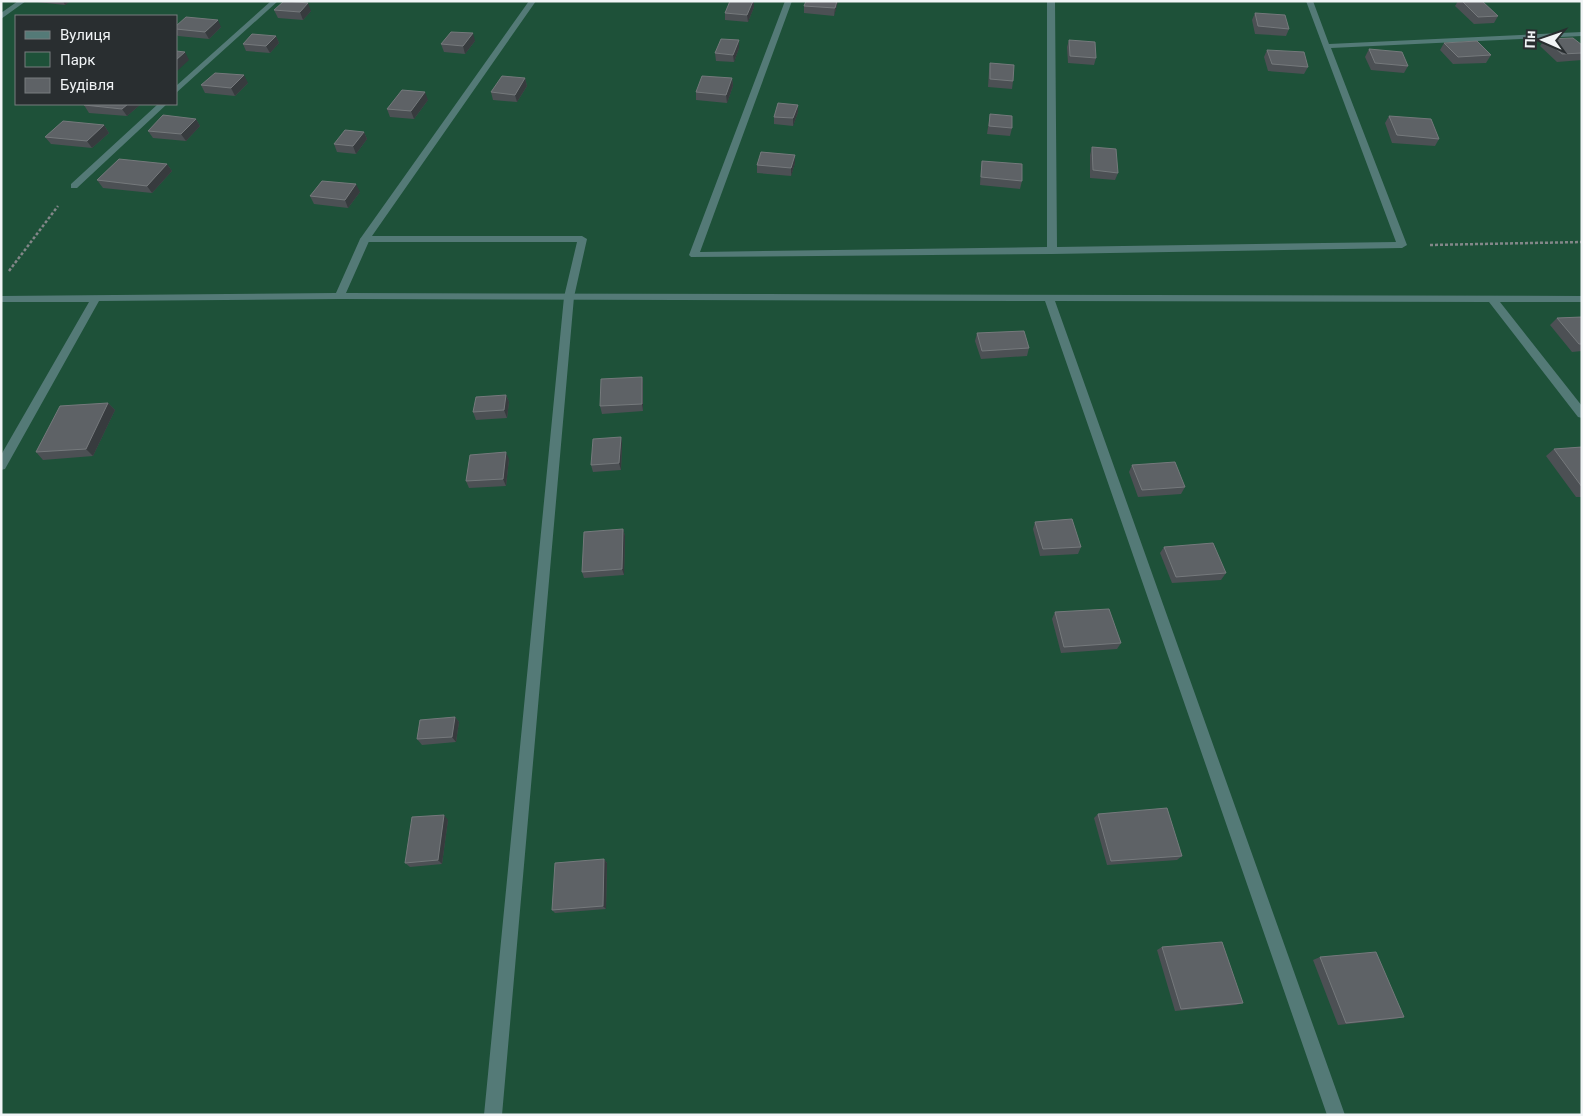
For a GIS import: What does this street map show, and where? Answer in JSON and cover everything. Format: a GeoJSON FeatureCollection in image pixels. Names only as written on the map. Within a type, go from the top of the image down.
{"type":"FeatureCollection","features":[{"type":"Feature","properties":{"kind":"street"},"geometry":{"type":"LineString","coordinates":[[1,17],[23,1]]}},
{"type":"Feature","properties":{"kind":"street"},"geometry":{"type":"LineString","coordinates":[[178,89],[274,1]]}},
{"type":"Feature","properties":{"kind":"street"},"geometry":{"type":"LineString","coordinates":[[340,296],[365,239],[532,1]]}},
{"type":"Feature","properties":{"kind":"street"},"geometry":{"type":"LineString","coordinates":[[789,1],[694,254],[1052,251],[1402,245],[1309,1]]}},
{"type":"Feature","properties":{"kind":"street"},"geometry":{"type":"LineString","coordinates":[[1051,1],[1052,251]]}},
{"type":"Feature","properties":{"kind":"street"},"geometry":{"type":"LineString","coordinates":[[1326,46],[1582,34]]}},
{"type":"Feature","properties":{"kind":"street"},"geometry":{"type":"LineString","coordinates":[[74,186],[162,105]]}},
{"type":"Feature","properties":{"kind":"street"},"geometry":{"type":"LineString","coordinates":[[365,239],[582,239],[570,297],[493,1115]]}},
{"type":"Feature","properties":{"kind":"street"},"geometry":{"type":"LineString","coordinates":[[1,299],[340,296],[1582,299]]}},
{"type":"Feature","properties":{"kind":"street"},"geometry":{"type":"LineString","coordinates":[[1,466],[96,298]]}},
{"type":"Feature","properties":{"kind":"street"},"geometry":{"type":"LineString","coordinates":[[1049,298],[1336,1115]]}},
{"type":"Feature","properties":{"kind":"street"},"geometry":{"type":"LineString","coordinates":[[1492,299],[1582,414]]}},
{"type":"Feature","properties":{"kind":"path"},"geometry":{"type":"LineString","coordinates":[[7,274],[74,186]]}},
{"type":"Feature","properties":{"kind":"path"},"geometry":{"type":"LineString","coordinates":[[1402,245],[1582,242]]}},
{"type":"Feature","properties":{"kind":"green space"},"geometry":{"type":"Polygon","coordinates":[[[1,1],[1582,1],[1582,1115],[1,1115],[1,1]]]}},
{"type":"Feature","properties":{"kind":"building"},"geometry":{"type":"Polygon","coordinates":[[[284,1],[308,3],[300,12],[274,10],[284,1]]]}},
{"type":"Feature","properties":{"kind":"building"},"geometry":{"type":"Polygon","coordinates":[[[730,1],[753,1],[747,15],[725,13],[730,1]]]}},
{"type":"Feature","properties":{"kind":"building"},"geometry":{"type":"Polygon","coordinates":[[[806,1],[837,1],[835,8],[804,6],[806,1]]]}},
{"type":"Feature","properties":{"kind":"building"},"geometry":{"type":"Polygon","coordinates":[[[1462,1],[1482,1],[1498,16],[1478,17],[1462,1]]]}},
{"type":"Feature","properties":{"kind":"building"},"geometry":{"type":"Polygon","coordinates":[[[1255,13],[1285,15],[1289,29],[1258,26],[1255,13]]]}},
{"type":"Feature","properties":{"kind":"building"},"geometry":{"type":"Polygon","coordinates":[[[186,17],[218,20],[205,32],[178,29],[178,24],[186,17]]]}},
{"type":"Feature","properties":{"kind":"building"},"geometry":{"type":"Polygon","coordinates":[[[451,32],[473,33],[463,46],[441,44],[451,32]]]}},
{"type":"Feature","properties":{"kind":"building"},"geometry":{"type":"Polygon","coordinates":[[[252,34],[276,36],[266,46],[243,44],[252,34]]]}},
{"type":"Feature","properties":{"kind":"building"},"geometry":{"type":"Polygon","coordinates":[[[1573,38],[1582,45],[1582,53],[1562,54],[1545,39],[1573,38]]]}},
{"type":"Feature","properties":{"kind":"building"},"geometry":{"type":"Polygon","coordinates":[[[721,39],[739,40],[733,55],[715,53],[721,39]]]}},
{"type":"Feature","properties":{"kind":"building"},"geometry":{"type":"Polygon","coordinates":[[[1069,40],[1095,42],[1096,58],[1070,56],[1069,40]]]}},
{"type":"Feature","properties":{"kind":"building"},"geometry":{"type":"Polygon","coordinates":[[[1477,41],[1491,55],[1458,57],[1444,43],[1477,41]]]}},
{"type":"Feature","properties":{"kind":"building"},"geometry":{"type":"Polygon","coordinates":[[[1369,49],[1402,52],[1408,66],[1375,63],[1369,49]]]}},
{"type":"Feature","properties":{"kind":"building"},"geometry":{"type":"Polygon","coordinates":[[[1267,50],[1304,52],[1308,67],[1272,64],[1267,50]]]}},
{"type":"Feature","properties":{"kind":"building"},"geometry":{"type":"Polygon","coordinates":[[[178,51],[185,52],[178,58],[178,51]]]}},
{"type":"Feature","properties":{"kind":"building"},"geometry":{"type":"Polygon","coordinates":[[[990,63],[1014,65],[1013,81],[990,79],[990,63]]]}},
{"type":"Feature","properties":{"kind":"building"},"geometry":{"type":"Polygon","coordinates":[[[215,73],[244,75],[231,88],[201,85],[215,73]]]}},
{"type":"Feature","properties":{"kind":"building"},"geometry":{"type":"Polygon","coordinates":[[[502,76],[525,78],[515,95],[491,92],[502,76]]]}},
{"type":"Feature","properties":{"kind":"building"},"geometry":{"type":"Polygon","coordinates":[[[702,76],[732,78],[726,95],[696,92],[702,76]]]}},
{"type":"Feature","properties":{"kind":"building"},"geometry":{"type":"Polygon","coordinates":[[[402,90],[425,92],[411,111],[387,109],[402,90]]]}},
{"type":"Feature","properties":{"kind":"building"},"geometry":{"type":"Polygon","coordinates":[[[778,103],[798,105],[793,118],[774,117],[778,103]]]}},
{"type":"Feature","properties":{"kind":"building"},"geometry":{"type":"Polygon","coordinates":[[[84,105],[127,105],[122,109],[84,105]]]}},
{"type":"Feature","properties":{"kind":"building"},"geometry":{"type":"Polygon","coordinates":[[[990,114],[1012,116],[1012,128],[989,126],[990,114]]]}},
{"type":"Feature","properties":{"kind":"building"},"geometry":{"type":"Polygon","coordinates":[[[163,115],[196,119],[181,134],[148,131],[163,115]]]}},
{"type":"Feature","properties":{"kind":"building"},"geometry":{"type":"Polygon","coordinates":[[[1389,116],[1431,119],[1439,139],[1397,135],[1389,116]]]}},
{"type":"Feature","properties":{"kind":"building"},"geometry":{"type":"Polygon","coordinates":[[[63,121],[104,125],[87,141],[45,137],[63,121]]]}},
{"type":"Feature","properties":{"kind":"building"},"geometry":{"type":"Polygon","coordinates":[[[345,130],[364,132],[353,146],[334,144],[345,130]]]}},
{"type":"Feature","properties":{"kind":"building"},"geometry":{"type":"Polygon","coordinates":[[[1092,147],[1116,149],[1118,173],[1093,170],[1092,147]]]}},
{"type":"Feature","properties":{"kind":"building"},"geometry":{"type":"Polygon","coordinates":[[[761,152],[795,155],[791,168],[757,165],[761,152]]]}},
{"type":"Feature","properties":{"kind":"building"},"geometry":{"type":"Polygon","coordinates":[[[119,159],[167,164],[147,186],[97,180],[119,159]]]}},
{"type":"Feature","properties":{"kind":"building"},"geometry":{"type":"Polygon","coordinates":[[[982,161],[1022,164],[1022,181],[981,177],[982,161]]]}},
{"type":"Feature","properties":{"kind":"building"},"geometry":{"type":"Polygon","coordinates":[[[322,181],[356,184],[345,200],[310,196],[322,181]]]}},
{"type":"Feature","properties":{"kind":"building"},"geometry":{"type":"Polygon","coordinates":[[[1582,317],[1582,344],[1579,344],[1557,318],[1582,317]]]}},
{"type":"Feature","properties":{"kind":"building"},"geometry":{"type":"Polygon","coordinates":[[[1024,331],[1029,348],[982,351],[977,333],[1024,331]]]}},
{"type":"Feature","properties":{"kind":"building"},"geometry":{"type":"Polygon","coordinates":[[[642,377],[642,404],[600,406],[601,379],[642,377]]]}},
{"type":"Feature","properties":{"kind":"building"},"geometry":{"type":"Polygon","coordinates":[[[506,395],[504,410],[473,412],[476,397],[506,395]]]}},
{"type":"Feature","properties":{"kind":"building"},"geometry":{"type":"Polygon","coordinates":[[[108,403],[86,449],[36,452],[60,406],[108,403]]]}},
{"type":"Feature","properties":{"kind":"building"},"geometry":{"type":"Polygon","coordinates":[[[621,437],[619,463],[591,465],[593,439],[621,437]]]}},
{"type":"Feature","properties":{"kind":"building"},"geometry":{"type":"Polygon","coordinates":[[[1582,447],[1582,487],[1554,449],[1582,447]]]}},
{"type":"Feature","properties":{"kind":"building"},"geometry":{"type":"Polygon","coordinates":[[[506,452],[503,479],[466,481],[470,455],[506,452]]]}},
{"type":"Feature","properties":{"kind":"building"},"geometry":{"type":"Polygon","coordinates":[[[1175,462],[1185,487],[1142,490],[1132,465],[1175,462]]]}},
{"type":"Feature","properties":{"kind":"building"},"geometry":{"type":"Polygon","coordinates":[[[1072,519],[1081,547],[1043,549],[1035,522],[1072,519]]]}},
{"type":"Feature","properties":{"kind":"building"},"geometry":{"type":"Polygon","coordinates":[[[623,529],[622,569],[582,572],[584,532],[623,529]]]}},
{"type":"Feature","properties":{"kind":"building"},"geometry":{"type":"Polygon","coordinates":[[[1213,543],[1226,573],[1176,577],[1164,547],[1213,543]]]}},
{"type":"Feature","properties":{"kind":"building"},"geometry":{"type":"Polygon","coordinates":[[[1109,609],[1121,643],[1064,647],[1055,612],[1109,609]]]}},
{"type":"Feature","properties":{"kind":"building"},"geometry":{"type":"Polygon","coordinates":[[[455,717],[452,737],[417,739],[420,720],[455,717]]]}},
{"type":"Feature","properties":{"kind":"building"},"geometry":{"type":"Polygon","coordinates":[[[1167,808],[1182,856],[1111,861],[1098,814],[1167,808]]]}},
{"type":"Feature","properties":{"kind":"building"},"geometry":{"type":"Polygon","coordinates":[[[444,815],[438,860],[405,863],[412,817],[444,815]]]}},
{"type":"Feature","properties":{"kind":"building"},"geometry":{"type":"Polygon","coordinates":[[[604,859],[603,906],[552,910],[555,863],[604,859]]]}},
{"type":"Feature","properties":{"kind":"building"},"geometry":{"type":"Polygon","coordinates":[[[1222,942],[1243,1003],[1181,1009],[1162,947],[1222,942]]]}},
{"type":"Feature","properties":{"kind":"building"},"geometry":{"type":"Polygon","coordinates":[[[1376,952],[1404,1017],[1346,1023],[1320,957],[1376,952]]]}}]}
